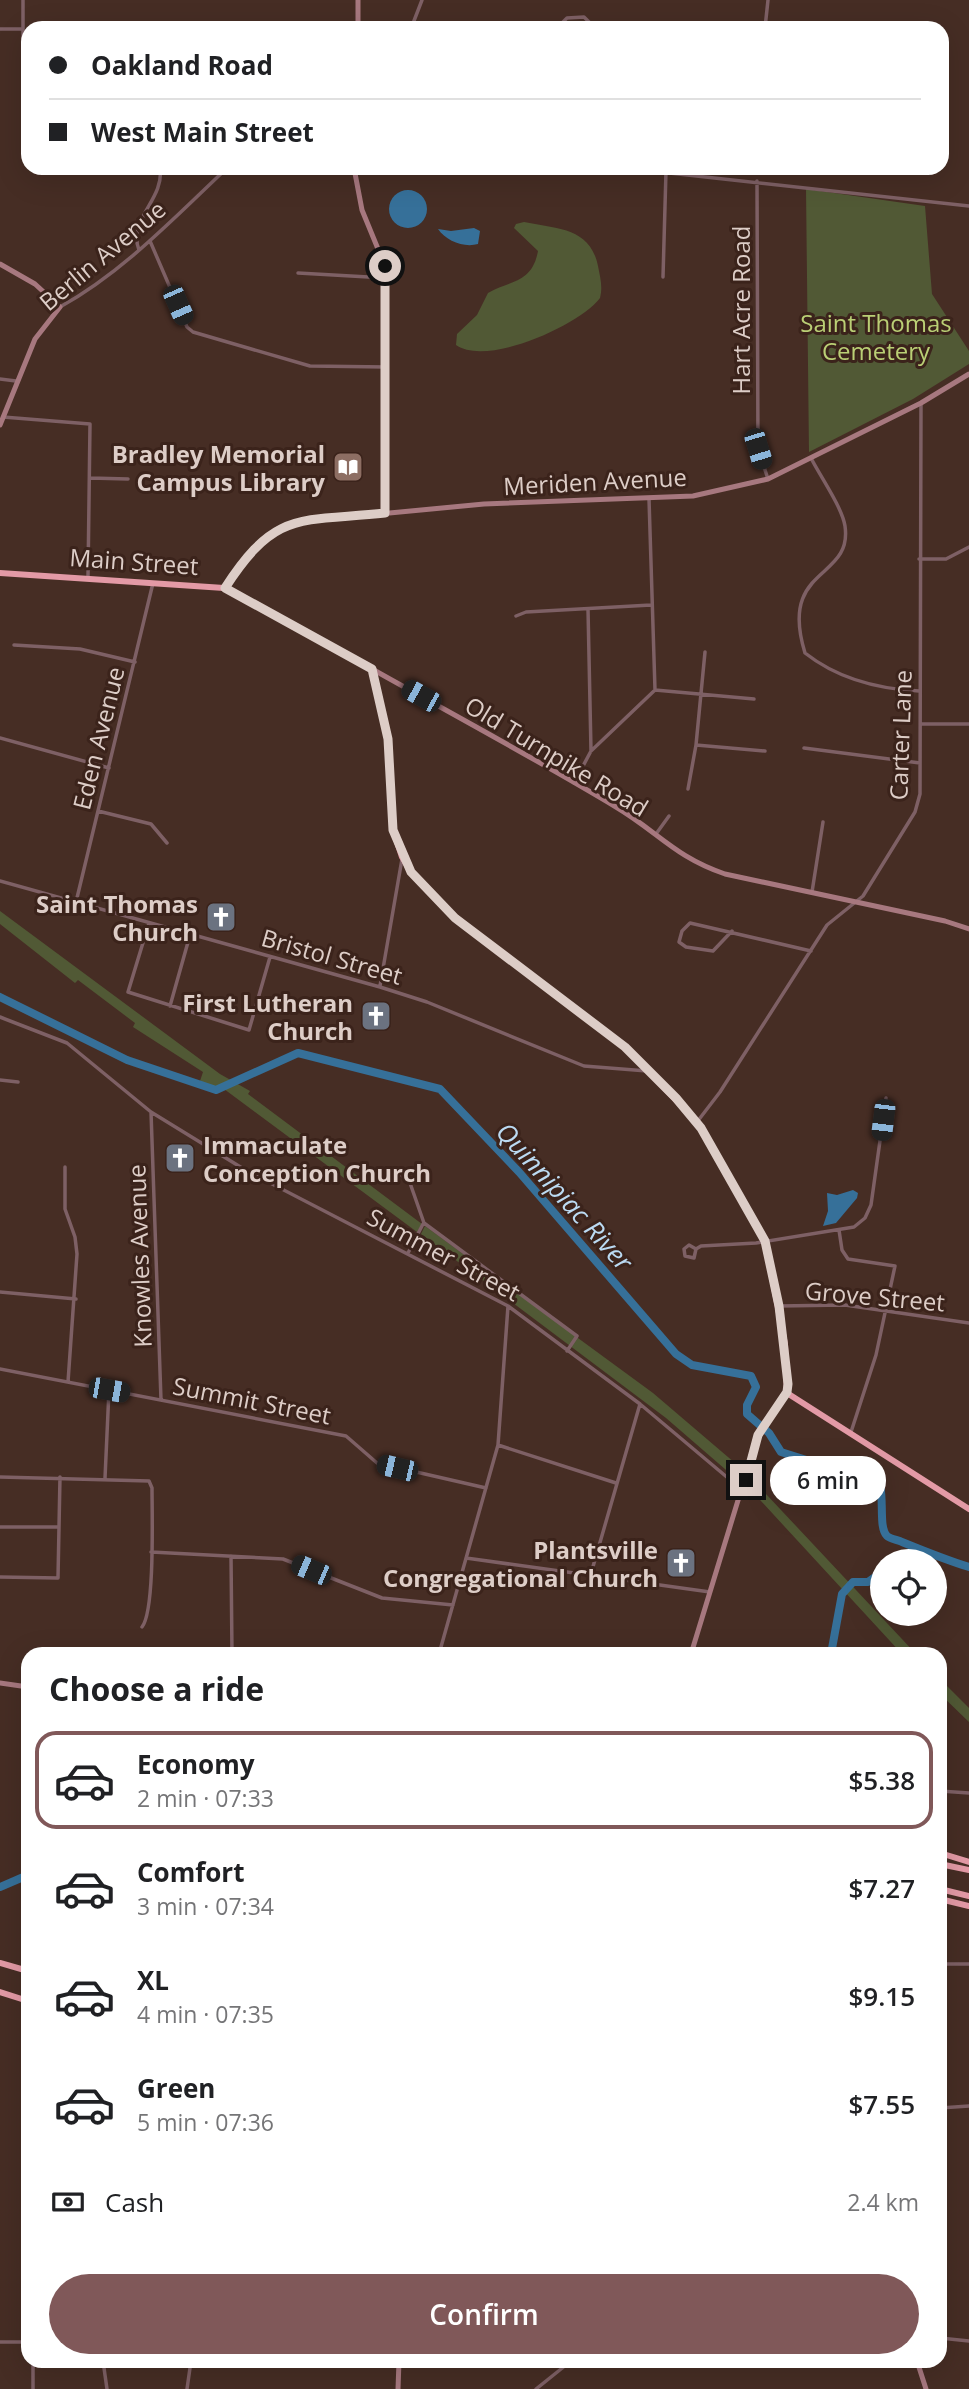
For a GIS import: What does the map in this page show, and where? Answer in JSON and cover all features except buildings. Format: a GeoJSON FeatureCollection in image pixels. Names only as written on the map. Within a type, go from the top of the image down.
{"type":"FeatureCollection","features":[{"type":"Feature","properties":{"kind":"highway","name":"Main Street"},"geometry":{"type":"LineString","coordinates":[[0,573],[153,581],[225,588],[372,669]]}},
{"type":"Feature","properties":{"kind":"highway"},"geometry":{"type":"LineString","coordinates":[[372,669],[388,739],[393,830],[402,857],[411,872],[455,918],[625,1047],[697,1122],[765,1241],[779,1306],[787,1366],[787,1392],[969,1509]]}},
{"type":"Feature","properties":{"kind":"highway"},"geometry":{"type":"LineString","coordinates":[[947,1855],[969,1862]]}},
{"type":"Feature","properties":{"kind":"highway"},"geometry":{"type":"LineString","coordinates":[[947,1865],[969,1870]]}},
{"type":"Feature","properties":{"kind":"highway"},"geometry":{"type":"LineString","coordinates":[[947,1891],[969,1896]]}},
{"type":"Feature","properties":{"kind":"highway"},"geometry":{"type":"LineString","coordinates":[[947,1901],[969,1906]]}},
{"type":"Feature","properties":{"kind":"highway"},"geometry":{"type":"LineString","coordinates":[[0,1963],[21,1969]]}},
{"type":"Feature","properties":{"kind":"highway"},"geometry":{"type":"LineString","coordinates":[[0,1992],[21,1999]]}},
{"type":"Feature","properties":{"kind":"main road"},"geometry":{"type":"LineString","coordinates":[[358,0],[358,21]]}},
{"type":"Feature","properties":{"kind":"main road"},"geometry":{"type":"LineString","coordinates":[[355,175],[362,210],[381,254],[386,278],[385,513]]}},
{"type":"Feature","properties":{"kind":"main road"},"geometry":{"type":"LineString","coordinates":[[0,264],[35,284],[60,307]]}},
{"type":"Feature","properties":{"kind":"main road","name":"Berlin Avenue"},"geometry":{"type":"LineString","coordinates":[[0,425],[35,339],[60,307]]}},
{"type":"Feature","properties":{"kind":"main road","name":"Meriden Avenue"},"geometry":{"type":"LineString","coordinates":[[225,588],[255,548],[287,524],[484,504],[693,496],[768,479],[921,403],[969,373]]}},
{"type":"Feature","properties":{"kind":"main road","name":"Old Turnpike Road"},"geometry":{"type":"LineString","coordinates":[[372,669],[620,809],[700,866],[945,921],[969,929]]}},
{"type":"Feature","properties":{"kind":"main road"},"geometry":{"type":"LineString","coordinates":[[693,1647],[760,1431],[787,1392]]}},
{"type":"Feature","properties":{"kind":"main road"},"geometry":{"type":"LineString","coordinates":[[0,1683],[21,1686]]}},
{"type":"Feature","properties":{"kind":"main road"},"geometry":{"type":"LineString","coordinates":[[398,2389],[399,2368]]}},
{"type":"Feature","properties":{"kind":"main road"},"geometry":{"type":"LineString","coordinates":[[919,2368],[926,2389]]}},
{"type":"Feature","properties":{"kind":"street"},"geometry":{"type":"LineString","coordinates":[[23,0],[23,21]]}},
{"type":"Feature","properties":{"kind":"street"},"geometry":{"type":"LineString","coordinates":[[416,21],[422,0]]}},
{"type":"Feature","properties":{"kind":"street"},"geometry":{"type":"LineString","coordinates":[[766,21],[768,0]]}},
{"type":"Feature","properties":{"kind":"street"},"geometry":{"type":"LineString","coordinates":[[564,21],[567,18],[584,17],[588,21]]}},
{"type":"Feature","properties":{"kind":"street"},"geometry":{"type":"LineString","coordinates":[[0,29],[21,29]]}},
{"type":"Feature","properties":{"kind":"street"},"geometry":{"type":"LineString","coordinates":[[139,250],[136,238],[138,226],[158,191],[159,175]]}},
{"type":"Feature","properties":{"kind":"street","name":"Berlin Avenue"},"geometry":{"type":"LineString","coordinates":[[60,307],[92,289],[139,250],[220,175]]}},
{"type":"Feature","properties":{"kind":"street"},"geometry":{"type":"LineString","coordinates":[[663,277],[666,175]]}},
{"type":"Feature","properties":{"kind":"street"},"geometry":{"type":"LineString","coordinates":[[696,175],[969,206]]}},
{"type":"Feature","properties":{"kind":"street","name":"Hart Acre Road"},"geometry":{"type":"LineString","coordinates":[[757,181],[758,449],[768,479]]}},
{"type":"Feature","properties":{"kind":"street"},"geometry":{"type":"LineString","coordinates":[[149,241],[187,327],[193,332],[310,366],[386,367]]}},
{"type":"Feature","properties":{"kind":"street"},"geometry":{"type":"LineString","coordinates":[[298,273],[386,278]]}},
{"type":"Feature","properties":{"kind":"street"},"geometry":{"type":"LineString","coordinates":[[0,379],[16,381]]}},
{"type":"Feature","properties":{"kind":"street","name":"Carter Lane"},"geometry":{"type":"LineString","coordinates":[[697,1122],[720,1092],[834,917],[857,902],[915,812],[920,794],[921,403]]}},
{"type":"Feature","properties":{"kind":"street"},"geometry":{"type":"LineString","coordinates":[[3,417],[90,424],[88,577]]}},
{"type":"Feature","properties":{"kind":"street"},"geometry":{"type":"LineString","coordinates":[[811,458],[845,524],[845,543],[835,562],[807,585],[799,603],[797,628],[805,653],[840,675],[891,690],[919,691]]}},
{"type":"Feature","properties":{"kind":"street"},"geometry":{"type":"LineString","coordinates":[[90,478],[128,479]]}},
{"type":"Feature","properties":{"kind":"street"},"geometry":{"type":"LineString","coordinates":[[649,499],[650,606],[655,690]]}},
{"type":"Feature","properties":{"kind":"street"},"geometry":{"type":"LineString","coordinates":[[919,559],[946,559],[969,547]]}},
{"type":"Feature","properties":{"kind":"street","name":"Eden Avenue"},"geometry":{"type":"LineString","coordinates":[[76,902],[153,581]]}},
{"type":"Feature","properties":{"kind":"street"},"geometry":{"type":"LineString","coordinates":[[516,616],[526,611],[650,606]]}},
{"type":"Feature","properties":{"kind":"street"},"geometry":{"type":"LineString","coordinates":[[588,609],[591,751]]}},
{"type":"Feature","properties":{"kind":"street"},"geometry":{"type":"LineString","coordinates":[[14,645],[80,649],[135,662]]}},
{"type":"Feature","properties":{"kind":"street"},"geometry":{"type":"LineString","coordinates":[[688,789],[696,745],[705,652]]}},
{"type":"Feature","properties":{"kind":"street"},"geometry":{"type":"LineString","coordinates":[[574,783],[591,751],[655,690],[754,699]]}},
{"type":"Feature","properties":{"kind":"street"},"geometry":{"type":"LineString","coordinates":[[920,724],[969,724]]}},
{"type":"Feature","properties":{"kind":"street"},"geometry":{"type":"LineString","coordinates":[[0,738],[109,768]]}},
{"type":"Feature","properties":{"kind":"street"},"geometry":{"type":"LineString","coordinates":[[696,745],[765,751]]}},
{"type":"Feature","properties":{"kind":"street"},"geometry":{"type":"LineString","coordinates":[[803,748],[920,763]]}},
{"type":"Feature","properties":{"kind":"street"},"geometry":{"type":"LineString","coordinates":[[98,811],[151,824],[167,843]]}},
{"type":"Feature","properties":{"kind":"street"},"geometry":{"type":"LineString","coordinates":[[655,836],[669,816]]}},
{"type":"Feature","properties":{"kind":"street"},"geometry":{"type":"LineString","coordinates":[[812,892],[823,822]]}},
{"type":"Feature","properties":{"kind":"street"},"geometry":{"type":"LineString","coordinates":[[380,987],[402,857]]}},
{"type":"Feature","properties":{"kind":"street","name":"Bristol Street"},"geometry":{"type":"LineString","coordinates":[[0,881],[380,987],[427,1002],[584,1066],[649,1071]]}},
{"type":"Feature","properties":{"kind":"street"},"geometry":{"type":"LineString","coordinates":[[149,923],[128,992],[249,1030],[270,957]]}},
{"type":"Feature","properties":{"kind":"street"},"geometry":{"type":"LineString","coordinates":[[732,931],[713,951],[686,947],[679,942],[682,931],[690,923],[732,931],[811,951]]}},
{"type":"Feature","properties":{"kind":"street"},"geometry":{"type":"LineString","coordinates":[[170,1006],[190,935]]}},
{"type":"Feature","properties":{"kind":"street","name":"Summer Street"},"geometry":{"type":"LineString","coordinates":[[0,1017],[67,1044],[152,1112],[247,1171],[508,1306],[639,1404],[743,1490]]}},
{"type":"Feature","properties":{"kind":"street"},"geometry":{"type":"LineString","coordinates":[[0,1080],[18,1082]]}},
{"type":"Feature","properties":{"kind":"street"},"geometry":{"type":"LineString","coordinates":[[696,1249],[854,1227],[864,1218],[871,1205],[886,1098]]}},
{"type":"Feature","properties":{"kind":"street","name":"Knowles Avenue"},"geometry":{"type":"LineString","coordinates":[[152,1112],[161,1400]]}},
{"type":"Feature","properties":{"kind":"street"},"geometry":{"type":"LineString","coordinates":[[65,1167],[65,1209],[76,1245],[76,1299],[68,1382]]}},
{"type":"Feature","properties":{"kind":"street"},"geometry":{"type":"LineString","coordinates":[[399,1173],[410,1183],[424,1223],[577,1336],[567,1351]]}},
{"type":"Feature","properties":{"kind":"street"},"geometry":{"type":"LineString","coordinates":[[408,1253],[424,1223]]}},
{"type":"Feature","properties":{"kind":"street"},"geometry":{"type":"LineString","coordinates":[[839,1230],[842,1250],[848,1259],[895,1266],[876,1355],[851,1432]]}},
{"type":"Feature","properties":{"kind":"street"},"geometry":{"type":"LineString","coordinates":[[0,1292],[76,1299]]}},
{"type":"Feature","properties":{"kind":"street"},"geometry":{"type":"LineString","coordinates":[[441,1647],[498,1445],[508,1306]]}},
{"type":"Feature","properties":{"kind":"street","name":"Grove Street"},"geometry":{"type":"LineString","coordinates":[[779,1306],[845,1306],[969,1323]]}},
{"type":"Feature","properties":{"kind":"street","name":"Summit Street"},"geometry":{"type":"LineString","coordinates":[[0,1369],[346,1436],[377,1463],[486,1488]]}},
{"type":"Feature","properties":{"kind":"street"},"geometry":{"type":"LineString","coordinates":[[105,1478],[109,1390]]}},
{"type":"Feature","properties":{"kind":"street"},"geometry":{"type":"LineString","coordinates":[[590,1577],[639,1404]]}},
{"type":"Feature","properties":{"kind":"street"},"geometry":{"type":"LineString","coordinates":[[498,1445],[617,1484]]}},
{"type":"Feature","properties":{"kind":"street"},"geometry":{"type":"LineString","coordinates":[[0,1477],[149,1481],[152,1488],[148,1615],[142,1627]]}},
{"type":"Feature","properties":{"kind":"street"},"geometry":{"type":"LineString","coordinates":[[0,1577],[58,1578],[60,1477]]}},
{"type":"Feature","properties":{"kind":"street"},"geometry":{"type":"LineString","coordinates":[[0,1527],[59,1527]]}},
{"type":"Feature","properties":{"kind":"street"},"geometry":{"type":"LineString","coordinates":[[151,1552],[283,1559],[382,1598],[453,1605]]}},
{"type":"Feature","properties":{"kind":"street"},"geometry":{"type":"LineString","coordinates":[[231,1556],[233,1647]]}},
{"type":"Feature","properties":{"kind":"street"},"geometry":{"type":"LineString","coordinates":[[466,1558],[711,1592]]}},
{"type":"Feature","properties":{"kind":"street"},"geometry":{"type":"LineString","coordinates":[[947,1791],[969,1793]]}},
{"type":"Feature","properties":{"kind":"street"},"geometry":{"type":"LineString","coordinates":[[947,1964],[969,1964]]}},
{"type":"Feature","properties":{"kind":"street"},"geometry":{"type":"LineString","coordinates":[[947,2108],[969,2106]]}},
{"type":"Feature","properties":{"kind":"street"},"geometry":{"type":"LineString","coordinates":[[947,2338],[969,2341]]}},
{"type":"Feature","properties":{"kind":"street"},"geometry":{"type":"LineString","coordinates":[[0,2342],[21,2342]]}},
{"type":"Feature","properties":{"kind":"street"},"geometry":{"type":"LineString","coordinates":[[33,2368],[33,2389]]}},
{"type":"Feature","properties":{"kind":"street"},"geometry":{"type":"LineString","coordinates":[[104,2368],[107,2389]]}},
{"type":"Feature","properties":{"kind":"street"},"geometry":{"type":"LineString","coordinates":[[187,2389],[190,2368]]}},
{"type":"Feature","properties":{"kind":"street"},"geometry":{"type":"LineString","coordinates":[[536,2389],[562,2368]]}},
{"type":"Feature","properties":{"kind":"green space","name":"Saint Thomas Cemetery"},"geometry":{"type":"Polygon","coordinates":[[[806,189],[925,206],[932,294],[969,351],[969,364],[913,399],[809,452],[806,189]]]}},
{"type":"Feature","properties":{"kind":"green space"},"geometry":{"type":"Polygon","coordinates":[[[524,222],[570,232],[588,244],[598,266],[600,298],[573,320],[532,340],[489,351],[470,350],[456,345],[457,334],[477,315],[488,293],[519,279],[531,270],[538,251],[514,228],[516,224],[524,222]]]}},
{"type":"Feature","properties":{"kind":"green space"},"geometry":{"type":"Polygon","coordinates":[[[0,911],[220,1074],[250,1091],[248,1094],[422,1224],[417,1232],[220,1086],[217,1089],[200,1081],[203,1072],[133,1027],[135,1023],[78,980],[75,983],[0,924],[0,911]]]}},
{"type":"Feature","properties":{"kind":"green space"},"geometry":{"type":"Polygon","coordinates":[[[425,1226],[653,1393],[742,1469],[740,1475],[733,1476],[666,1418],[421,1234],[425,1226]]]}},
{"type":"Feature","properties":{"kind":"green space"},"geometry":{"type":"Polygon","coordinates":[[[752,1479],[870,1605],[870,1619],[749,1488],[752,1479]]]}},
{"type":"Feature","properties":{"kind":"green space"},"geometry":{"type":"Polygon","coordinates":[[[876,1626],[890,1626],[909,1647],[896,1647],[876,1626]]]}},
{"type":"Feature","properties":{"kind":"green space"},"geometry":{"type":"Polygon","coordinates":[[[947,1686],[969,1708],[969,1722],[947,1701],[947,1686]]]}},
{"type":"Feature","properties":{"kind":"water"},"geometry":{"type":"Polygon","coordinates":[[[408,190],[421,196],[427,209],[421,222],[408,228],[395,222],[389,209],[395,196],[408,190]]]}},
{"type":"Feature","properties":{"kind":"water"},"geometry":{"type":"Polygon","coordinates":[[[474,228],[480,231],[478,244],[473,245],[450,240],[438,229],[451,231],[474,228]]]}},
{"type":"Feature","properties":{"kind":"water"},"geometry":{"type":"Polygon","coordinates":[[[853,1190],[858,1193],[857,1198],[836,1223],[823,1226],[828,1211],[827,1193],[837,1195],[853,1190]]]}},
{"type":"Feature","properties":{"kind":"waterway","name":"Quinnipiac River"},"geometry":{"type":"LineString","coordinates":[[0,997],[127,1060],[216,1090],[298,1053],[440,1089],[519,1172],[676,1354],[692,1365],[751,1376],[756,1387],[747,1405],[747,1414],[769,1433],[781,1452],[816,1463],[832,1482],[846,1488],[872,1469],[880,1485],[882,1523],[887,1536],[969,1567]]}},
{"type":"Feature","properties":{"kind":"waterway"},"geometry":{"type":"LineString","coordinates":[[832,1647],[842,1594],[853,1582],[870,1581]]}},
{"type":"Feature","properties":{"kind":"waterway"},"geometry":{"type":"LineString","coordinates":[[0,1887],[21,1878]]}},
{"type":"Feature","properties":{"kind":"place","name":"Bradley Memorial Campus Library"},"geometry":{"type":"Point","coordinates":[348,467]}},
{"type":"Feature","properties":{"kind":"place","name":"Saint Thomas Church"},"geometry":{"type":"Point","coordinates":[221,917]}},
{"type":"Feature","properties":{"kind":"place","name":"First Lutheran Church"},"geometry":{"type":"Point","coordinates":[376,1016]}},
{"type":"Feature","properties":{"kind":"place","name":"Immaculate Conception Church"},"geometry":{"type":"Point","coordinates":[180,1158]}},
{"type":"Feature","properties":{"kind":"place","name":"Plantsville Congregational Church"},"geometry":{"type":"Point","coordinates":[681,1563]}},
{"type":"Feature","properties":{"kind":"route"},"geometry":{"type":"LineString","coordinates":[[385,266],[385,513],[287,524],[268,535],[249,554],[225,588],[372,669],[388,739],[393,830],[402,857],[411,872],[455,918],[625,1047],[676,1098],[704,1133],[765,1241],[785,1349],[787,1392],[758,1435],[746,1480]]}}]}
